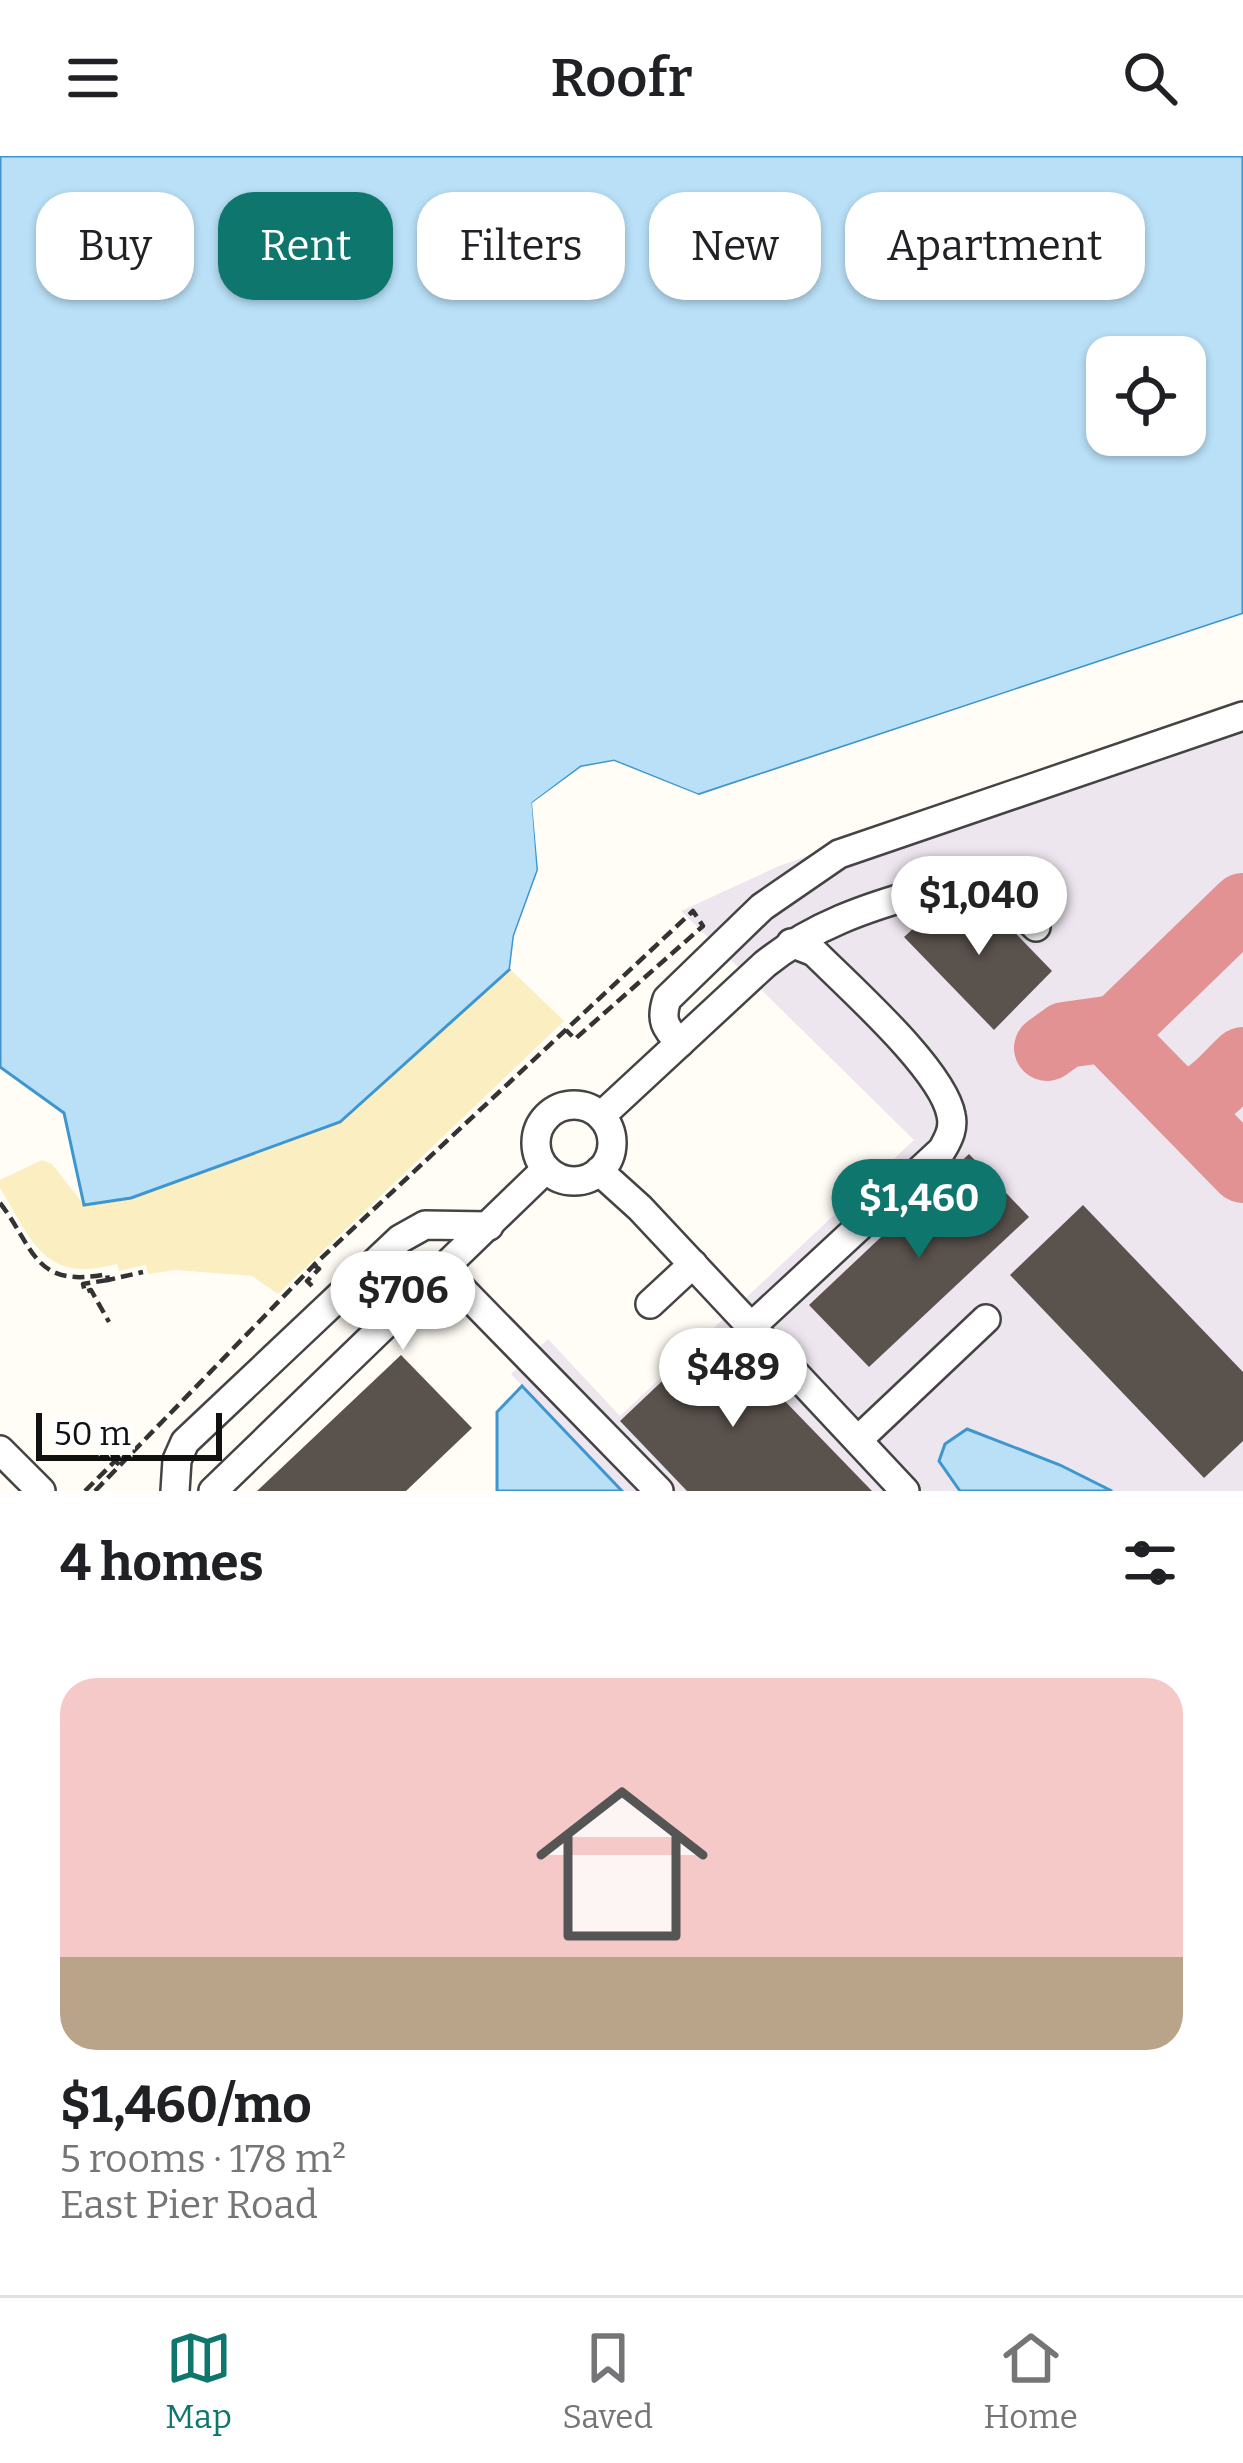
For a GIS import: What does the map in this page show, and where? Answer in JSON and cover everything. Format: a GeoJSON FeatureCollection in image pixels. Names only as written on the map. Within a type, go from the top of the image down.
{"type":"FeatureCollection","features":[{"type":"Feature","properties":{"kind":"street"},"geometry":{"type":"LineString","coordinates":[[680,1043],[665,1028],[663,1012],[668,999],[763,907],[838,854],[1243,716]]}},
{"type":"Feature","properties":{"kind":"street"},"geometry":{"type":"LineString","coordinates":[[601,1116],[791,943],[849,916],[972,877],[989,880],[1036,927]]}},
{"type":"Feature","properties":{"kind":"street"},"geometry":{"type":"LineString","coordinates":[[752,1326],[942,1150],[952,1119],[926,1068],[814,952],[791,943]]}},
{"type":"Feature","properties":{"kind":"street"},"geometry":{"type":"LineString","coordinates":[[578,1105],[601,1116],[612,1138],[599,1171],[578,1181],[545,1169],[535,1145],[543,1120],[552,1111],[578,1105]]}},
{"type":"Feature","properties":{"kind":"street"},"geometry":{"type":"LineString","coordinates":[[213,1491],[545,1169]]}},
{"type":"Feature","properties":{"kind":"street"},"geometry":{"type":"LineString","coordinates":[[599,1171],[905,1491]]}},
{"type":"Feature","properties":{"kind":"street"},"geometry":{"type":"LineString","coordinates":[[175,1491],[177,1460],[185,1442],[400,1239],[425,1225],[489,1226]]}},
{"type":"Feature","properties":{"kind":"street"},"geometry":{"type":"LineString","coordinates":[[645,1299],[688,1259]]}},
{"type":"Feature","properties":{"kind":"street"},"geometry":{"type":"LineString","coordinates":[[443,1270],[659,1491]]}},
{"type":"Feature","properties":{"kind":"street"},"geometry":{"type":"LineString","coordinates":[[859,1439],[986,1319]]}},
{"type":"Feature","properties":{"kind":"street"},"geometry":{"type":"LineString","coordinates":[[0,1450],[41,1491]]}},
{"type":"Feature","properties":{"kind":"path"},"geometry":{"type":"LineString","coordinates":[[95,1491],[314,1265],[693,911],[703,926],[575,1039],[566,1030]]}},
{"type":"Feature","properties":{"kind":"path"},"geometry":{"type":"LineString","coordinates":[[0,1203],[32,1256],[49,1270],[69,1276],[107,1274],[108,1280]]}},
{"type":"Feature","properties":{"kind":"path"},"geometry":{"type":"LineString","coordinates":[[307,1281],[319,1270],[314,1265]]}},
{"type":"Feature","properties":{"kind":"path"},"geometry":{"type":"LineString","coordinates":[[109,1322],[83,1284],[143,1272]]}},
{"type":"Feature","properties":{"kind":"path"},"geometry":{"type":"LineString","coordinates":[[85,1491],[115,1461],[121,1466]]}},
{"type":"Feature","properties":{"kind":"shaded area"},"geometry":{"type":"Polygon","coordinates":[[[1243,718],[1243,1491],[1112,1491],[967,1429],[939,1461],[960,1491],[622,1491],[511,1374],[548,1339],[620,1416],[914,1140],[681,911],[779,866],[893,825],[1243,718]]]}},
{"type":"Feature","properties":{"kind":"sand"},"geometry":{"type":"Polygon","coordinates":[[[510,969],[564,1021],[278,1294],[252,1276],[176,1270],[148,1274],[146,1265],[119,1271],[117,1264],[92,1269],[57,1263],[32,1241],[0,1188],[0,1180],[42,1160],[52,1164],[84,1205],[131,1198],[340,1122],[510,969]]]}},
{"type":"Feature","properties":{"kind":"water"},"geometry":{"type":"Polygon","coordinates":[[[0,156],[1243,156],[1243,614],[698,795],[614,761],[581,767],[533,803],[538,870],[514,936],[510,969],[340,1122],[131,1198],[84,1205],[64,1113],[0,1067],[0,156]]]}},
{"type":"Feature","properties":{"kind":"water"},"geometry":{"type":"Polygon","coordinates":[[[522,1386],[622,1491],[497,1491],[497,1412],[522,1386]]]}},
{"type":"Feature","properties":{"kind":"water"},"geometry":{"type":"Polygon","coordinates":[[[967,1429],[1112,1491],[960,1491],[939,1461],[945,1444],[967,1429]]]}},
{"type":"Feature","properties":{"kind":"pier"},"geometry":{"type":"Polygon","coordinates":[[[1243,614],[1243,620],[700,800],[613,767],[584,773],[539,806],[544,871],[520,937],[515,973],[510,969],[514,936],[538,870],[532,803],[581,767],[614,761],[699,795],[1243,614]]]}},
{"type":"Feature","properties":{"kind":"building"},"geometry":{"type":"Polygon","coordinates":[[[949,896],[959,908],[970,896],[988,915],[992,909],[1052,971],[994,1030],[904,937],[949,896]]]}},
{"type":"Feature","properties":{"kind":"building"},"geometry":{"type":"Polygon","coordinates":[[[969,1154],[1029,1217],[869,1367],[809,1305],[969,1154]]]}},
{"type":"Feature","properties":{"kind":"building"},"geometry":{"type":"Polygon","coordinates":[[[1083,1205],[1243,1372],[1243,1441],[1204,1478],[1010,1275],[1083,1205]]]}},
{"type":"Feature","properties":{"kind":"building"},"geometry":{"type":"Polygon","coordinates":[[[716,1330],[872,1491],[687,1491],[620,1421],[716,1330]]]}},
{"type":"Feature","properties":{"kind":"building"},"geometry":{"type":"Polygon","coordinates":[[[401,1355],[472,1428],[406,1491],[257,1491],[401,1355]]]}},
{"type":"Feature","properties":{"kind":"taxiway"},"geometry":{"type":"LineString","coordinates":[[1243,906],[1113,1032],[1243,1170]]}},
{"type":"Feature","properties":{"kind":"taxiway"},"geometry":{"type":"LineString","coordinates":[[1047,1048],[1065,1035],[1115,1028]]}},
{"type":"Feature","properties":{"kind":"taxiway"},"geometry":{"type":"LineString","coordinates":[[1172,1096],[1183,1100],[1202,1096],[1243,1060]]}}]}
